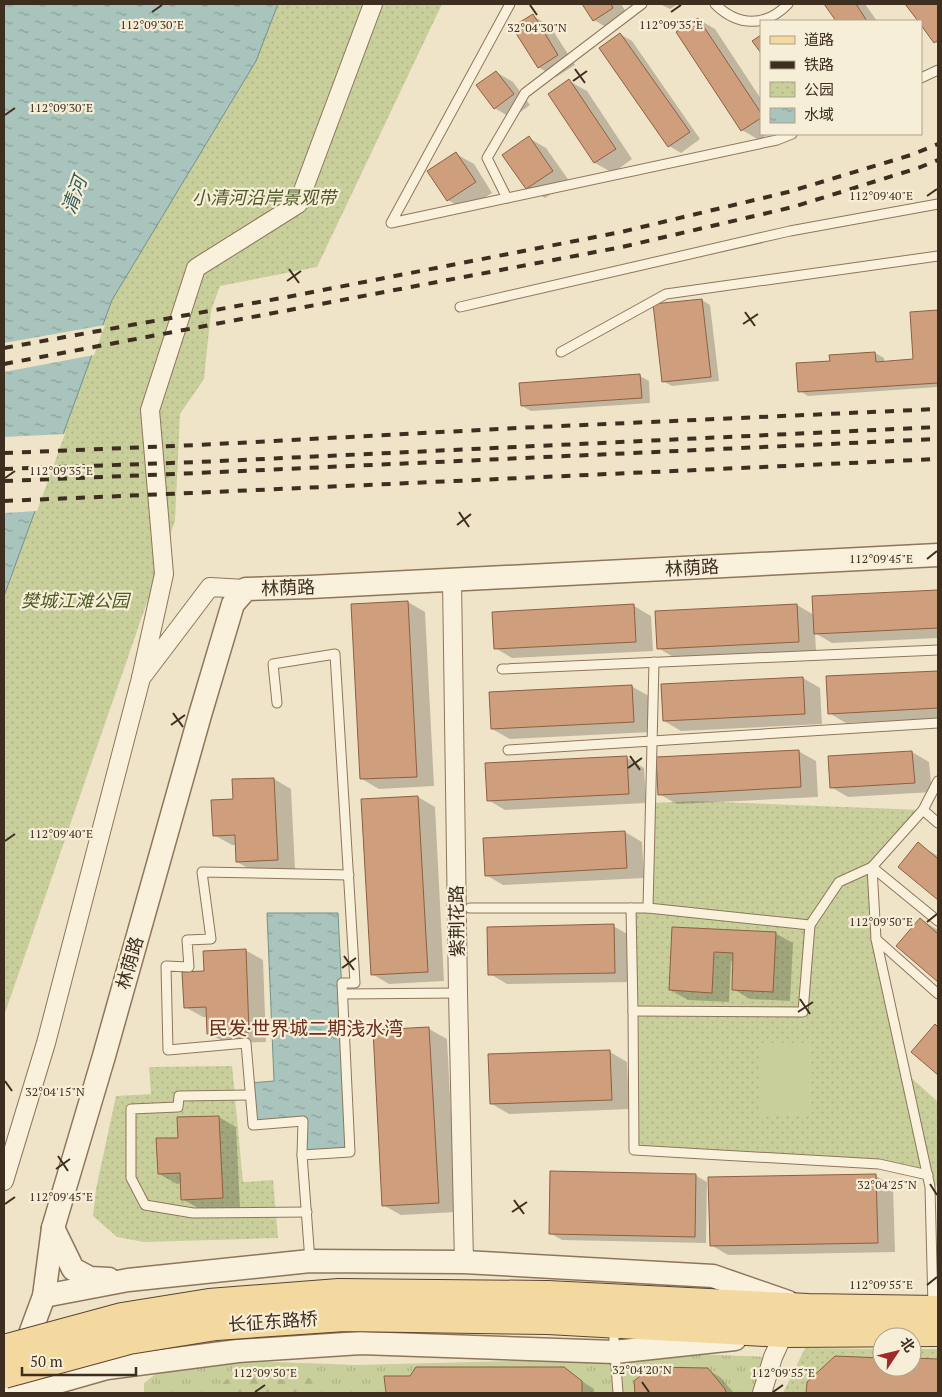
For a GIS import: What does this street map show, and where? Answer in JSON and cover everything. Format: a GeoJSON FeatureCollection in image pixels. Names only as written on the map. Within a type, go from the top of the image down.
{"type":"FeatureCollection","features":[{"type":"Feature","properties":{"kind":"main road","name":"长征东路桥"},"geometry":{"type":"LineString","coordinates":[[4,1349],[122,1317],[209,1303],[339,1293],[547,1308]]}},
{"type":"Feature","properties":{"kind":"main road"},"geometry":{"type":"LineString","coordinates":[[547,1308],[808,1308],[935,1321]]}},
{"type":"Feature","properties":{"kind":"main road"},"geometry":{"type":"LineString","coordinates":[[547,1308],[613,1324],[784,1333],[935,1321]]}},
{"type":"Feature","properties":{"kind":"main road","name":"长征东路桥"},"geometry":{"type":"LineString","coordinates":[[4,1374],[129,1340],[216,1326],[344,1317],[547,1308]]}},
{"type":"Feature","properties":{"kind":"street"},"geometry":{"type":"LineString","coordinates":[[4,1181],[46,1042],[141,678],[164,574],[150,410],[196,268],[298,204],[373,4]]}},
{"type":"Feature","properties":{"kind":"street","name":"林荫路"},"geometry":{"type":"LineString","coordinates":[[8,1393],[44,1296],[53,1228],[104,1056],[200,715],[233,604],[246,589],[938,555]]}},
{"type":"Feature","properties":{"kind":"street","name":"紫荆花路"},"geometry":{"type":"LineString","coordinates":[[452,580],[464,1262]]}},
{"type":"Feature","properties":{"kind":"street"},"geometry":{"type":"LineString","coordinates":[[141,678],[210,587],[246,589]]}},
{"type":"Feature","properties":{"kind":"street"},"geometry":{"type":"LineString","coordinates":[[53,1228],[73,1269],[90,1278],[128,1280]]}},
{"type":"Feature","properties":{"kind":"street"},"geometry":{"type":"LineString","coordinates":[[44,1296],[128,1280],[310,1261],[464,1262],[713,1276],[808,1308]]}},
{"type":"Feature","properties":{"kind":"street"},"geometry":{"type":"LineString","coordinates":[[19,1393],[107,1368],[238,1351],[361,1343],[614,1352],[784,1333]]}},
{"type":"Feature","properties":{"kind":"street"},"geometry":{"type":"LineString","coordinates":[[762,1393],[773,1357],[784,1333]]}},
{"type":"Feature","properties":{"kind":"lane"},"geometry":{"type":"LineString","coordinates":[[510,4],[391,223],[777,140],[790,135]]}},
{"type":"Feature","properties":{"kind":"lane"},"geometry":{"type":"LineString","coordinates":[[507,198],[487,158],[525,93],[642,4]]}},
{"type":"Feature","properties":{"kind":"lane"},"geometry":{"type":"LineString","coordinates":[[715,4],[723,12],[737,19],[752,22],[760,20]]}},
{"type":"Feature","properties":{"kind":"lane"},"geometry":{"type":"LineString","coordinates":[[762,20],[780,12],[788,4]]}},
{"type":"Feature","properties":{"kind":"lane"},"geometry":{"type":"LineString","coordinates":[[922,78],[938,70]]}},
{"type":"Feature","properties":{"kind":"lane"},"geometry":{"type":"LineString","coordinates":[[460,307],[790,231],[938,204]]}},
{"type":"Feature","properties":{"kind":"lane"},"geometry":{"type":"LineString","coordinates":[[561,352],[666,294],[938,256]]}},
{"type":"Feature","properties":{"kind":"lane"},"geometry":{"type":"LineString","coordinates":[[502,669],[938,650]]}},
{"type":"Feature","properties":{"kind":"lane"},"geometry":{"type":"LineString","coordinates":[[277,703],[273,664],[335,654],[355,983],[342,983],[350,1152],[302,1155]]}},
{"type":"Feature","properties":{"kind":"lane"},"geometry":{"type":"LineString","coordinates":[[648,908],[654,662]]}},
{"type":"Feature","properties":{"kind":"lane"},"geometry":{"type":"LineString","coordinates":[[508,750],[938,723]]}},
{"type":"Feature","properties":{"kind":"lane"},"geometry":{"type":"LineString","coordinates":[[634,1011],[803,1012],[810,924],[839,882],[872,867],[923,810],[938,781]]}},
{"type":"Feature","properties":{"kind":"lane"},"geometry":{"type":"LineString","coordinates":[[923,810],[938,823]]}},
{"type":"Feature","properties":{"kind":"lane"},"geometry":{"type":"LineString","coordinates":[[872,867],[938,921]]}},
{"type":"Feature","properties":{"kind":"lane"},"geometry":{"type":"LineString","coordinates":[[872,867],[876,939],[928,1174],[934,1186],[935,1321]]}},
{"type":"Feature","properties":{"kind":"lane"},"geometry":{"type":"LineString","coordinates":[[310,1261],[302,1155],[303,1121],[253,1125],[246,1042],[168,1050],[166,966],[189,966],[187,940],[210,939],[202,872],[348,875]]}},
{"type":"Feature","properties":{"kind":"lane"},"geometry":{"type":"LineString","coordinates":[[470,908],[648,908],[810,924]]}},
{"type":"Feature","properties":{"kind":"lane"},"geometry":{"type":"LineString","coordinates":[[631,908],[634,1011],[634,1150],[879,1164],[928,1174]]}},
{"type":"Feature","properties":{"kind":"lane"},"geometry":{"type":"LineString","coordinates":[[876,939],[938,994]]}},
{"type":"Feature","properties":{"kind":"lane"},"geometry":{"type":"LineString","coordinates":[[343,994],[458,993]]}},
{"type":"Feature","properties":{"kind":"lane"},"geometry":{"type":"LineString","coordinates":[[250,1095],[179,1096],[178,1107],[131,1108],[131,1178],[145,1205],[193,1213],[307,1212]]}},
{"type":"Feature","properties":{"kind":"lane"},"geometry":{"type":"LineString","coordinates":[[613,1324],[618,1393]]}},
{"type":"Feature","properties":{"kind":"green space"},"geometry":{"type":"Polygon","coordinates":[[[278,4],[442,4],[317,267],[220,286],[211,311],[204,379],[180,414],[175,521],[4,1016],[4,596],[112,300],[256,61],[278,4]]]}},
{"type":"Feature","properties":{"kind":"green space"},"geometry":{"type":"Polygon","coordinates":[[[694,801],[923,810],[872,867],[876,939],[905,1072],[938,1102],[938,1185],[930,1187],[920,1173],[879,1164],[634,1150],[639,1011],[631,908],[648,908],[651,803],[694,801]]]}},
{"type":"Feature","properties":{"kind":"green space"},"geometry":{"type":"Polygon","coordinates":[[[760,1043],[810,1043],[810,1116],[761,1115],[760,1043]]]}},
{"type":"Feature","properties":{"kind":"green space"},"geometry":{"type":"Polygon","coordinates":[[[232,1066],[243,1182],[273,1180],[278,1238],[144,1242],[117,1237],[93,1216],[96,1189],[116,1096],[151,1094],[149,1067],[232,1066]]]}},
{"type":"Feature","properties":{"kind":"green space"},"geometry":{"type":"Polygon","coordinates":[[[805,1348],[872,1349],[872,1377],[922,1377],[922,1349],[938,1349],[938,1393],[783,1393],[805,1348]]]}},
{"type":"Feature","properties":{"kind":"green space"},"geometry":{"type":"Polygon","coordinates":[[[666,1353],[773,1357],[762,1393],[144,1393],[144,1383],[162,1369],[247,1361],[357,1365],[583,1359],[666,1353]]]}},
{"type":"Feature","properties":{"kind":"green space"},"geometry":{"type":"Polygon","coordinates":[[[275,1368],[320,1381],[320,1393],[213,1393],[228,1378],[275,1368]]]}},
{"type":"Feature","properties":{"kind":"water","name":"清河"},"geometry":{"type":"Polygon","coordinates":[[[6,4],[278,4],[256,61],[112,300],[4,596],[4,8],[6,4]]]}},
{"type":"Feature","properties":{"kind":"water"},"geometry":{"type":"Polygon","coordinates":[[[267,913],[338,913],[350,1152],[302,1155],[303,1122],[253,1125],[250,1083],[274,1081],[267,913]]]}},
{"type":"Feature","properties":{"kind":"pier"},"geometry":{"type":"Polygon","coordinates":[[[105,325],[94,355],[4,372],[4,343],[105,325]]]}},
{"type":"Feature","properties":{"kind":"pier"},"geometry":{"type":"Polygon","coordinates":[[[65,434],[37,511],[4,513],[4,437],[65,434]]]}},
{"type":"Feature","properties":{"kind":"building"},"geometry":{"type":"Polygon","coordinates":[[[582,4],[611,4],[613,8],[593,21],[582,4]]]}},
{"type":"Feature","properties":{"kind":"building"},"geometry":{"type":"Polygon","coordinates":[[[824,4],[856,4],[866,20],[835,20],[824,4]]]}},
{"type":"Feature","properties":{"kind":"building"},"geometry":{"type":"Polygon","coordinates":[[[905,4],[938,4],[938,40],[934,43],[922,26],[922,20],[917,20],[905,4]]]}},
{"type":"Feature","properties":{"kind":"building"},"geometry":{"type":"Polygon","coordinates":[[[533,14],[558,55],[538,68],[512,27],[533,14]]]}},
{"type":"Feature","properties":{"kind":"building"},"geometry":{"type":"Polygon","coordinates":[[[698,18],[760,111],[760,119],[741,131],[676,32],[698,18]]]}},
{"type":"Feature","properties":{"kind":"building"},"geometry":{"type":"Polygon","coordinates":[[[620,33],[690,132],[668,147],[599,48],[620,33]]]}},
{"type":"Feature","properties":{"kind":"building"},"geometry":{"type":"Polygon","coordinates":[[[760,36],[760,52],[752,41],[760,36]]]}},
{"type":"Feature","properties":{"kind":"building"},"geometry":{"type":"Polygon","coordinates":[[[496,71],[514,94],[494,109],[476,85],[496,71]]]}},
{"type":"Feature","properties":{"kind":"building"},"geometry":{"type":"Polygon","coordinates":[[[569,79],[616,149],[594,163],[548,94],[569,79]]]}},
{"type":"Feature","properties":{"kind":"building"},"geometry":{"type":"Polygon","coordinates":[[[529,136],[553,171],[526,189],[502,155],[529,136]]]}},
{"type":"Feature","properties":{"kind":"building"},"geometry":{"type":"Polygon","coordinates":[[[456,152],[476,182],[447,201],[427,171],[456,152]]]}},
{"type":"Feature","properties":{"kind":"building"},"geometry":{"type":"Polygon","coordinates":[[[702,299],[711,377],[662,382],[653,304],[702,299]]]}},
{"type":"Feature","properties":{"kind":"building"},"geometry":{"type":"Polygon","coordinates":[[[938,310],[938,383],[798,392],[796,363],[830,361],[829,355],[875,352],[876,362],[913,359],[910,312],[938,310]]]}},
{"type":"Feature","properties":{"kind":"building"},"geometry":{"type":"Polygon","coordinates":[[[640,374],[642,398],[521,406],[519,383],[640,374]]]}},
{"type":"Feature","properties":{"kind":"building"},"geometry":{"type":"Polygon","coordinates":[[[938,590],[938,628],[814,634],[812,596],[938,590]]]}},
{"type":"Feature","properties":{"kind":"building"},"geometry":{"type":"Polygon","coordinates":[[[408,601],[417,777],[360,779],[351,604],[408,601]]]}},
{"type":"Feature","properties":{"kind":"building"},"geometry":{"type":"Polygon","coordinates":[[[634,604],[636,642],[494,649],[492,612],[634,604]]]}},
{"type":"Feature","properties":{"kind":"building"},"geometry":{"type":"Polygon","coordinates":[[[797,604],[799,642],[657,649],[655,611],[797,604]]]}},
{"type":"Feature","properties":{"kind":"building"},"geometry":{"type":"Polygon","coordinates":[[[938,671],[938,708],[828,714],[826,676],[938,671]]]}},
{"type":"Feature","properties":{"kind":"building"},"geometry":{"type":"Polygon","coordinates":[[[803,677],[805,714],[663,721],[661,684],[803,677]]]}},
{"type":"Feature","properties":{"kind":"building"},"geometry":{"type":"Polygon","coordinates":[[[632,685],[634,722],[491,729],[489,692],[632,685]]]}},
{"type":"Feature","properties":{"kind":"building"},"geometry":{"type":"Polygon","coordinates":[[[799,750],[801,787],[658,795],[656,757],[799,750]]]}},
{"type":"Feature","properties":{"kind":"building"},"geometry":{"type":"Polygon","coordinates":[[[912,751],[915,783],[830,788],[828,756],[912,751]]]}},
{"type":"Feature","properties":{"kind":"building"},"geometry":{"type":"Polygon","coordinates":[[[627,756],[629,794],[487,801],[485,763],[627,756]]]}},
{"type":"Feature","properties":{"kind":"building"},"geometry":{"type":"Polygon","coordinates":[[[274,778],[278,860],[236,862],[235,835],[213,836],[211,800],[233,799],[232,779],[274,778]]]}},
{"type":"Feature","properties":{"kind":"building"},"geometry":{"type":"Polygon","coordinates":[[[418,796],[428,972],[371,975],[361,799],[418,796]]]}},
{"type":"Feature","properties":{"kind":"building"},"geometry":{"type":"Polygon","coordinates":[[[625,831],[627,868],[485,876],[483,838],[625,831]]]}},
{"type":"Feature","properties":{"kind":"building"},"geometry":{"type":"Polygon","coordinates":[[[918,842],[938,859],[938,900],[898,867],[918,842]]]}},
{"type":"Feature","properties":{"kind":"building"},"geometry":{"type":"Polygon","coordinates":[[[920,918],[938,934],[938,982],[896,946],[920,918]]]}},
{"type":"Feature","properties":{"kind":"building"},"geometry":{"type":"Polygon","coordinates":[[[614,924],[615,973],[488,975],[487,927],[614,924]]]}},
{"type":"Feature","properties":{"kind":"building"},"geometry":{"type":"Polygon","coordinates":[[[672,927],[776,932],[773,992],[732,990],[733,953],[714,952],[712,993],[669,990],[672,927]]]}},
{"type":"Feature","properties":{"kind":"building"},"geometry":{"type":"Polygon","coordinates":[[[246,949],[249,1032],[207,1034],[206,1007],[184,1008],[182,972],[204,971],[203,951],[246,949]]]}},
{"type":"Feature","properties":{"kind":"building"},"geometry":{"type":"Polygon","coordinates":[[[935,1024],[938,1027],[938,1075],[911,1052],[935,1024]]]}},
{"type":"Feature","properties":{"kind":"building"},"geometry":{"type":"Polygon","coordinates":[[[429,1027],[439,1203],[382,1206],[373,1030],[429,1027]]]}},
{"type":"Feature","properties":{"kind":"building"},"geometry":{"type":"Polygon","coordinates":[[[610,1050],[612,1100],[490,1104],[488,1054],[610,1050]]]}},
{"type":"Feature","properties":{"kind":"building"},"geometry":{"type":"Polygon","coordinates":[[[219,1116],[223,1198],[181,1200],[180,1173],[158,1174],[156,1138],[178,1138],[177,1117],[219,1116]]]}},
{"type":"Feature","properties":{"kind":"building"},"geometry":{"type":"Polygon","coordinates":[[[550,1171],[696,1174],[695,1237],[549,1234],[550,1171]]]}},
{"type":"Feature","properties":{"kind":"building"},"geometry":{"type":"Polygon","coordinates":[[[876,1174],[878,1243],[710,1246],[708,1177],[876,1174]]]}},
{"type":"Feature","properties":{"kind":"building"},"geometry":{"type":"Polygon","coordinates":[[[933,1249],[938,1249],[938,1286],[934,1286],[933,1249]]]}},
{"type":"Feature","properties":{"kind":"building"},"geometry":{"type":"Polygon","coordinates":[[[835,1356],[872,1358],[872,1377],[922,1377],[922,1358],[938,1359],[938,1393],[806,1393],[807,1382],[835,1356]]]}},
{"type":"Feature","properties":{"kind":"building"},"geometry":{"type":"Polygon","coordinates":[[[416,1367],[564,1367],[582,1381],[582,1393],[386,1393],[384,1376],[410,1376],[416,1367]]]}},
{"type":"Feature","properties":{"kind":"building"},"geometry":{"type":"Polygon","coordinates":[[[651,1367],[708,1368],[725,1389],[726,1393],[635,1393],[634,1381],[651,1367]]]}},
{"type":"Feature","properties":{"kind":"railway"},"geometry":{"type":"LineString","coordinates":[[4,348],[287,297],[621,232],[788,192],[911,155],[938,144]]}},
{"type":"Feature","properties":{"kind":"railway"},"geometry":{"type":"LineString","coordinates":[[4,364],[622,247],[793,207],[938,160]]}},
{"type":"Feature","properties":{"kind":"railway"},"geometry":{"type":"LineString","coordinates":[[4,453],[938,409]]}},
{"type":"Feature","properties":{"kind":"railway"},"geometry":{"type":"LineString","coordinates":[[4,469],[199,462],[938,427]]}},
{"type":"Feature","properties":{"kind":"railway"},"geometry":{"type":"LineString","coordinates":[[4,481],[938,439]]}},
{"type":"Feature","properties":{"kind":"railway"},"geometry":{"type":"LineString","coordinates":[[4,501],[938,459]]}},
{"type":"Feature","properties":{"kind":"district","name":"民发·世界城二期浅水湾"},"geometry":{"type":"Point","coordinates":[306,1028]}},
{"type":"Feature","properties":{"kind":"park label","name":"小清河沿岸景观带"},"geometry":{"type":"Point","coordinates":[264,198]}},
{"type":"Feature","properties":{"kind":"park label","name":"樊城江滩公园"},"geometry":{"type":"Point","coordinates":[75,601]}}]}
